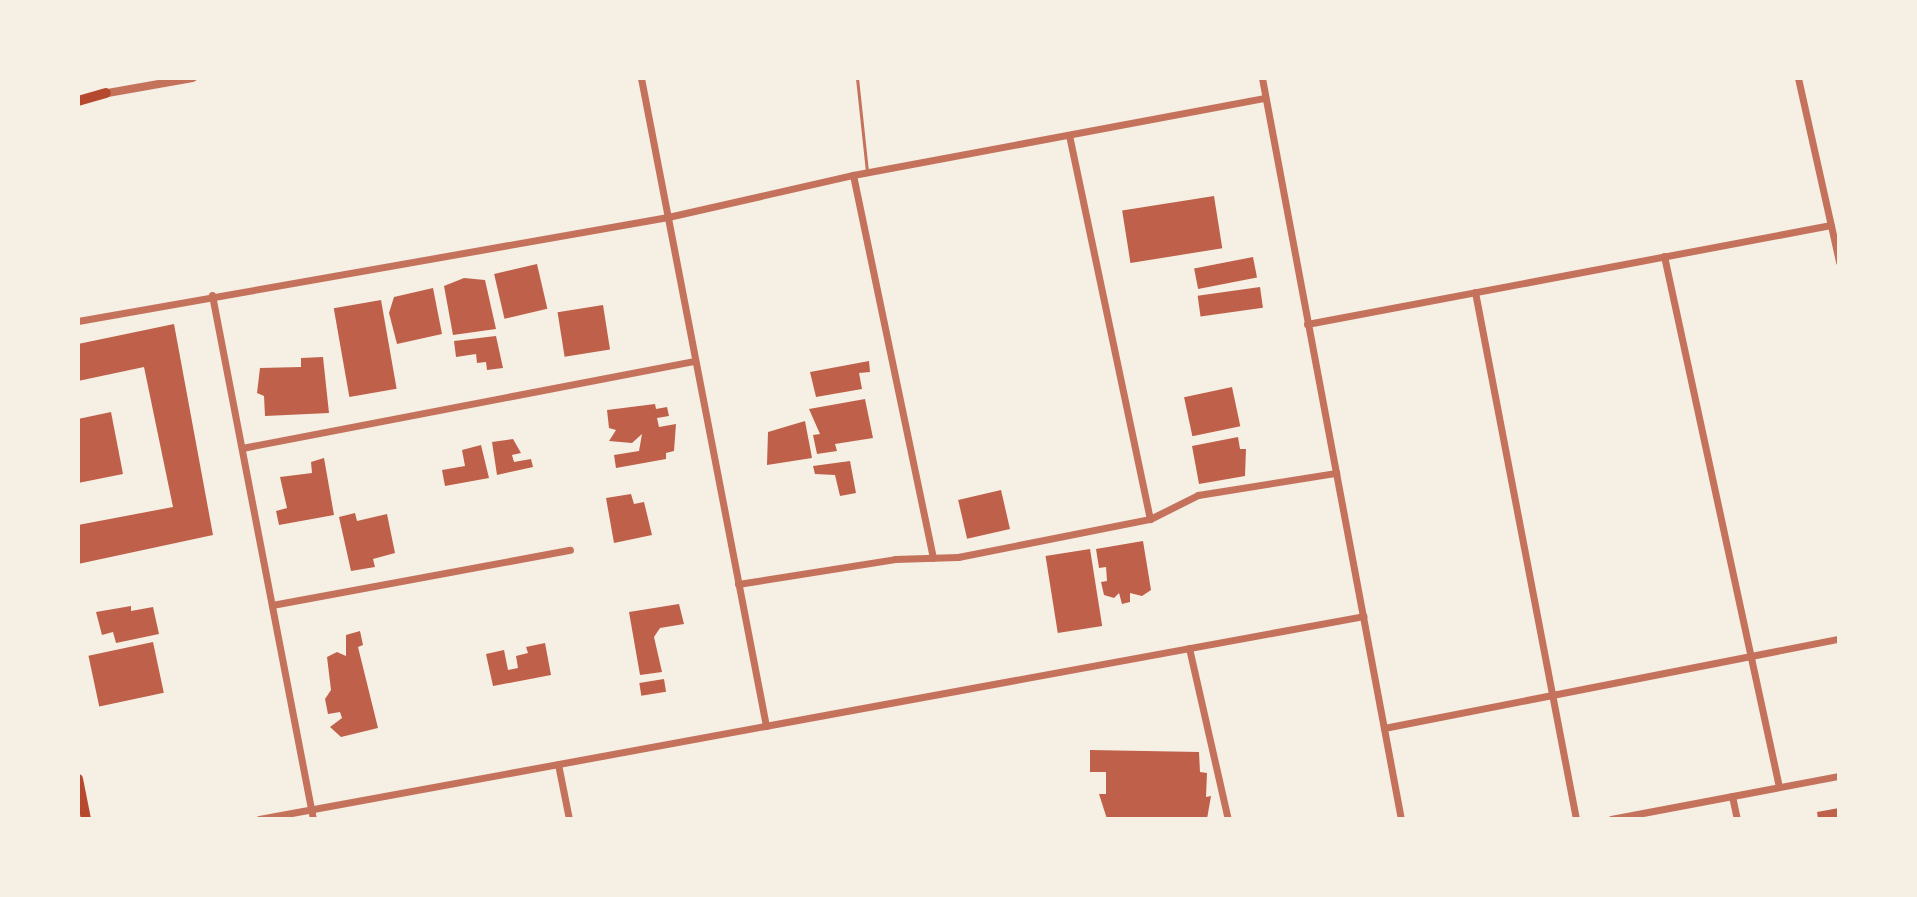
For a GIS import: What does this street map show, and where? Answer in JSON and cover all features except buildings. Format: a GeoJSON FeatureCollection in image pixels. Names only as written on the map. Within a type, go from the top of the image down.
{"type":"FeatureCollection","features":[{"type":"Feature","properties":{"kind":"main road"},"geometry":{"type":"LineString","coordinates":[[78,100],[106,93]]}},
{"type":"Feature","properties":{"kind":"main road"},"geometry":{"type":"LineString","coordinates":[[78,779],[86,819]]}},
{"type":"Feature","properties":{"kind":"street"},"geometry":{"type":"LineString","coordinates":[[106,93],[193,78]]}},
{"type":"Feature","properties":{"kind":"street"},"geometry":{"type":"LineString","coordinates":[[641,78],[766,726]]}},
{"type":"Feature","properties":{"kind":"street"},"geometry":{"type":"LineString","coordinates":[[1262,78],[1401,819]]}},
{"type":"Feature","properties":{"kind":"street"},"geometry":{"type":"LineString","coordinates":[[1798,78],[1839,262]]}},
{"type":"Feature","properties":{"kind":"street"},"geometry":{"type":"LineString","coordinates":[[78,321],[668,217],[867,172],[1265,98]]}},
{"type":"Feature","properties":{"kind":"street"},"geometry":{"type":"LineString","coordinates":[[1069,135],[1150,519]]}},
{"type":"Feature","properties":{"kind":"street"},"geometry":{"type":"LineString","coordinates":[[853,175],[933,558]]}},
{"type":"Feature","properties":{"kind":"street"},"geometry":{"type":"LineString","coordinates":[[1307,324],[1831,225]]}},
{"type":"Feature","properties":{"kind":"street"},"geometry":{"type":"LineString","coordinates":[[1664,256],[1779,787]]}},
{"type":"Feature","properties":{"kind":"street"},"geometry":{"type":"LineString","coordinates":[[1475,292],[1576,819]]}},
{"type":"Feature","properties":{"kind":"street"},"geometry":{"type":"LineString","coordinates":[[212,295],[313,819]]}},
{"type":"Feature","properties":{"kind":"street"},"geometry":{"type":"LineString","coordinates":[[242,448],[695,361]]}},
{"type":"Feature","properties":{"kind":"street"},"geometry":{"type":"LineString","coordinates":[[738,584],[958,557],[1150,519],[1198,495],[1336,473]]}},
{"type":"Feature","properties":{"kind":"street"},"geometry":{"type":"LineString","coordinates":[[272,605],[570,550]]}},
{"type":"Feature","properties":{"kind":"street"},"geometry":{"type":"LineString","coordinates":[[259,819],[1364,616]]}},
{"type":"Feature","properties":{"kind":"street"},"geometry":{"type":"LineString","coordinates":[[1384,728],[1839,639]]}},
{"type":"Feature","properties":{"kind":"street"},"geometry":{"type":"LineString","coordinates":[[1189,648],[1228,819]]}},
{"type":"Feature","properties":{"kind":"street"},"geometry":{"type":"LineString","coordinates":[[558,764],[569,819]]}},
{"type":"Feature","properties":{"kind":"street"},"geometry":{"type":"LineString","coordinates":[[1611,819],[1839,776]]}},
{"type":"Feature","properties":{"kind":"street"},"geometry":{"type":"LineString","coordinates":[[1732,796],[1737,819]]}},
{"type":"Feature","properties":{"kind":"lane"},"geometry":{"type":"LineString","coordinates":[[857,78],[867,172]]}}]}
